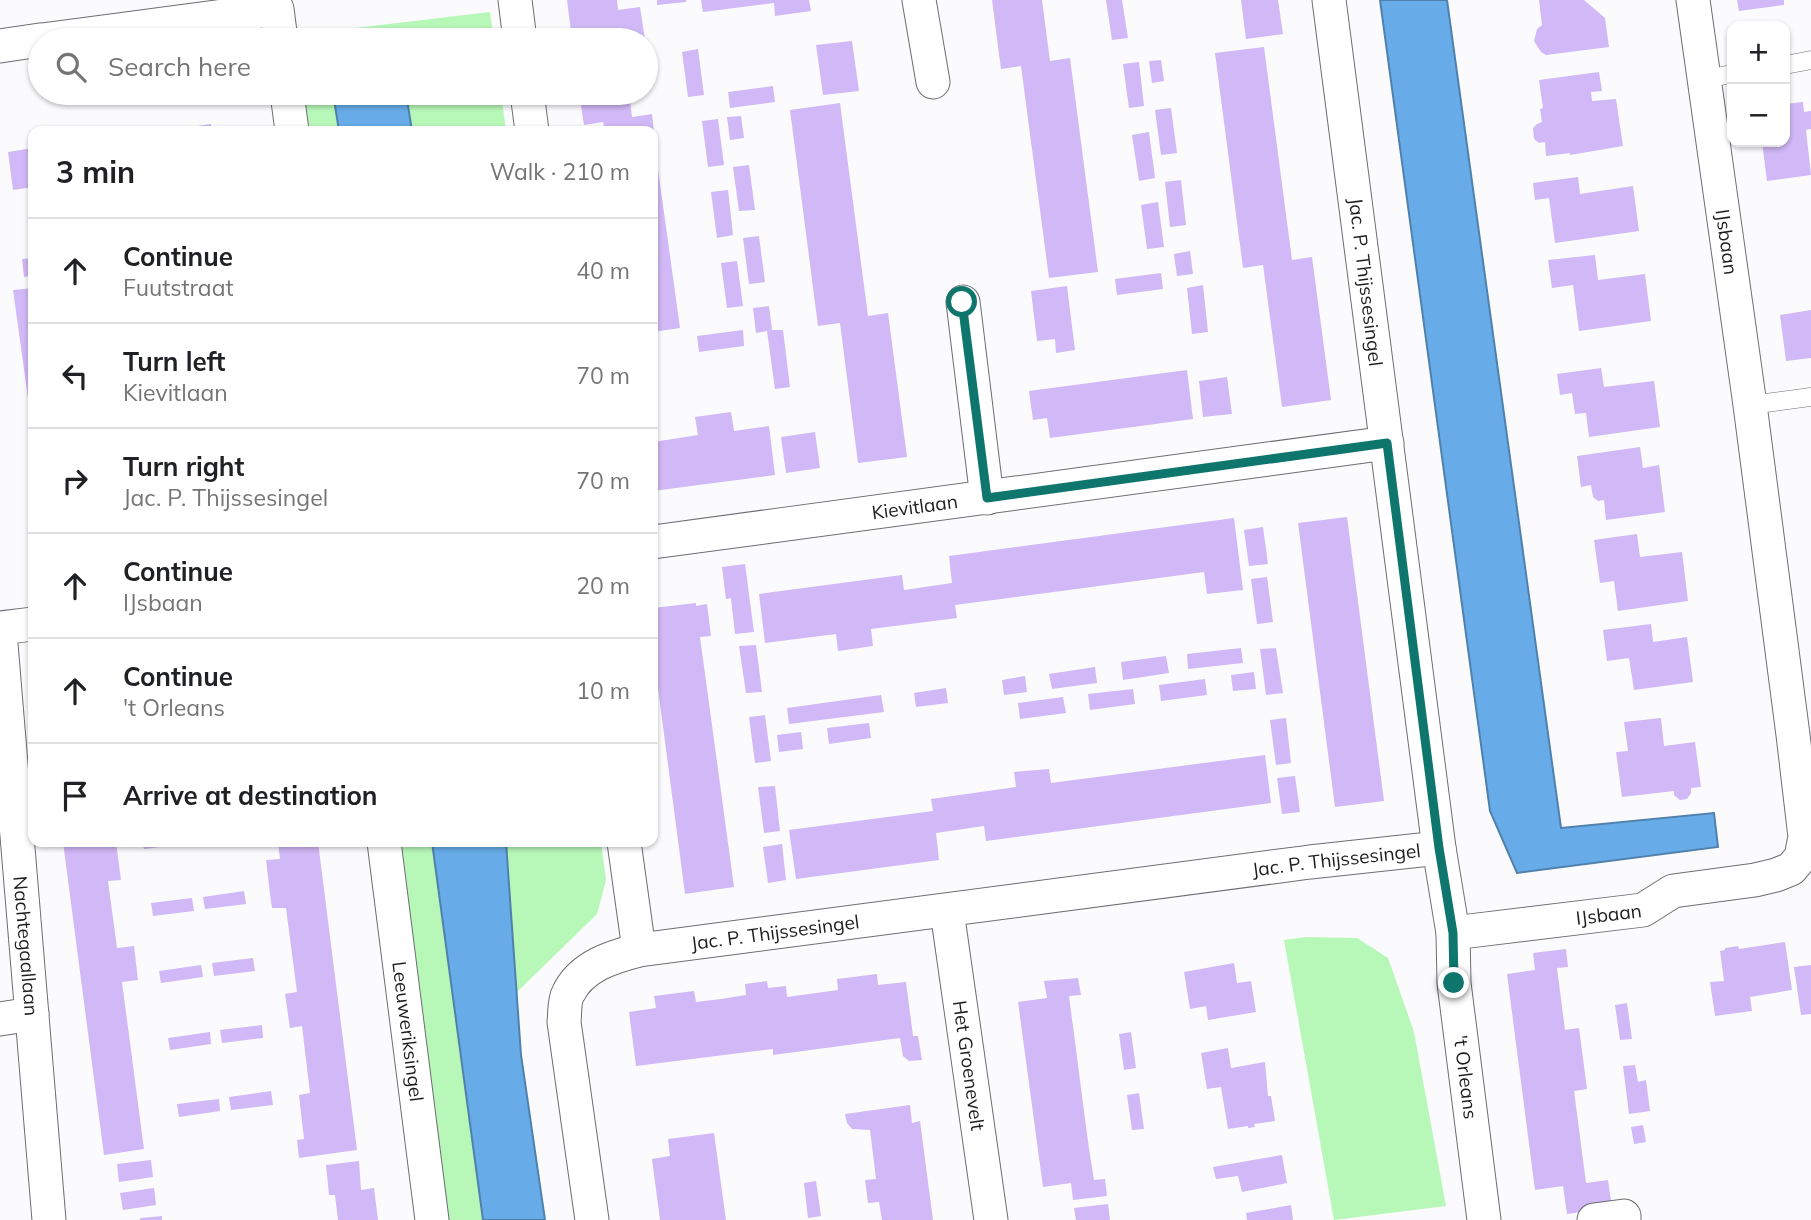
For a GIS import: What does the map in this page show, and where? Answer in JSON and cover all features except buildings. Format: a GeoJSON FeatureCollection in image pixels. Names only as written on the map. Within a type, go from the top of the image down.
{"type":"FeatureCollection","features":[{"type":"Feature","properties":{"kind":"street"},"geometry":{"type":"LineString","coordinates":[[515,0],[518,28]]}},
{"type":"Feature","properties":{"kind":"street"},"geometry":{"type":"LineString","coordinates":[[919,0],[933,82]]}},
{"type":"Feature","properties":{"kind":"street","name":"Jac. P. Thijssesingel"},"geometry":{"type":"LineString","coordinates":[[592,1220],[564,1022],[567,995],[584,971],[618,956],[639,950],[1310,862],[1439,848],[1329,0]]}},
{"type":"Feature","properties":{"kind":"street","name":"IJsbaan"},"geometry":{"type":"LineString","coordinates":[[1453,933],[1643,909],[1673,891],[1755,880],[1791,869],[1801,857],[1805,837],[1802,733],[1750,405],[1718,76],[1693,0]]}},
{"type":"Feature","properties":{"kind":"street"},"geometry":{"type":"LineString","coordinates":[[231,28],[279,25]]}},
{"type":"Feature","properties":{"kind":"street"},"geometry":{"type":"LineString","coordinates":[[0,46],[28,42]]}},
{"type":"Feature","properties":{"kind":"street"},"geometry":{"type":"LineString","coordinates":[[289,105],[291,126]]}},
{"type":"Feature","properties":{"kind":"street"},"geometry":{"type":"LineString","coordinates":[[528,105],[530,126]]}},
{"type":"Feature","properties":{"kind":"street"},"geometry":{"type":"LineString","coordinates":[[962,302],[987,498]]}},
{"type":"Feature","properties":{"kind":"street","name":"Kievitlaan"},"geometry":{"type":"LineString","coordinates":[[658,541],[1387,443]]}},
{"type":"Feature","properties":{"kind":"street"},"geometry":{"type":"LineString","coordinates":[[0,630],[28,625]]}},
{"type":"Feature","properties":{"kind":"street","name":"Nachtegaallaan"},"geometry":{"type":"LineString","coordinates":[[0,630],[16,1016],[50,1220]]}},
{"type":"Feature","properties":{"kind":"street","name":"Leeuweriksingel"},"geometry":{"type":"LineString","coordinates":[[385,847],[432,1220]]}},
{"type":"Feature","properties":{"kind":"street"},"geometry":{"type":"LineString","coordinates":[[625,847],[639,950]]}},
{"type":"Feature","properties":{"kind":"street"},"geometry":{"type":"LineString","coordinates":[[1439,848],[1453,933]]}},
{"type":"Feature","properties":{"kind":"street","name":"Het Groenevelt"},"geometry":{"type":"LineString","coordinates":[[947,911],[991,1220]]}},
{"type":"Feature","properties":{"kind":"street","name":"'t Orleans"},"geometry":{"type":"LineString","coordinates":[[1453,933],[1454,983],[1485,1220]]}},
{"type":"Feature","properties":{"kind":"street"},"geometry":{"type":"LineString","coordinates":[[1594,1220],[1624,1216],[1625,1220]]}},
{"type":"Feature","properties":{"kind":"lane"},"geometry":{"type":"LineString","coordinates":[[1790,64],[1811,60]]}},
{"type":"Feature","properties":{"kind":"lane"},"geometry":{"type":"LineString","coordinates":[[1750,405],[1811,397]]}},
{"type":"Feature","properties":{"kind":"green space"},"geometry":{"type":"Polygon","coordinates":[[[490,12],[492,28],[355,28],[490,12]]]}},
{"type":"Feature","properties":{"kind":"green space"},"geometry":{"type":"Polygon","coordinates":[[[305,105],[335,105],[338,126],[307,126],[305,105]]]}},
{"type":"Feature","properties":{"kind":"green space"},"geometry":{"type":"Polygon","coordinates":[[[408,105],[503,105],[505,126],[411,126],[408,105]]]}},
{"type":"Feature","properties":{"kind":"green space"},"geometry":{"type":"Polygon","coordinates":[[[393,847],[433,847],[483,1220],[442,1220],[393,847]]]}},
{"type":"Feature","properties":{"kind":"green space"},"geometry":{"type":"Polygon","coordinates":[[[506,847],[602,847],[606,880],[597,914],[517,992],[506,847]]]}},
{"type":"Feature","properties":{"kind":"green space"},"geometry":{"type":"Polygon","coordinates":[[[1306,937],[1357,938],[1388,958],[1414,1032],[1446,1206],[1334,1220],[1284,940],[1306,937]]]}},
{"type":"Feature","properties":{"kind":"water"},"geometry":{"type":"Polygon","coordinates":[[[1380,0],[1447,0],[1561,828],[1714,813],[1718,847],[1517,873],[1490,811],[1380,0]]]}},
{"type":"Feature","properties":{"kind":"water"},"geometry":{"type":"Polygon","coordinates":[[[335,105],[408,105],[411,126],[338,126],[335,105]]]}},
{"type":"Feature","properties":{"kind":"water"},"geometry":{"type":"Polygon","coordinates":[[[433,847],[506,847],[521,1055],[545,1220],[483,1220],[433,847]]]}},
{"type":"Feature","properties":{"kind":"route"},"geometry":{"type":"LineString","coordinates":[[962,302],[987,498],[1387,443],[1439,848],[1453,933],[1454,983]]}}]}
